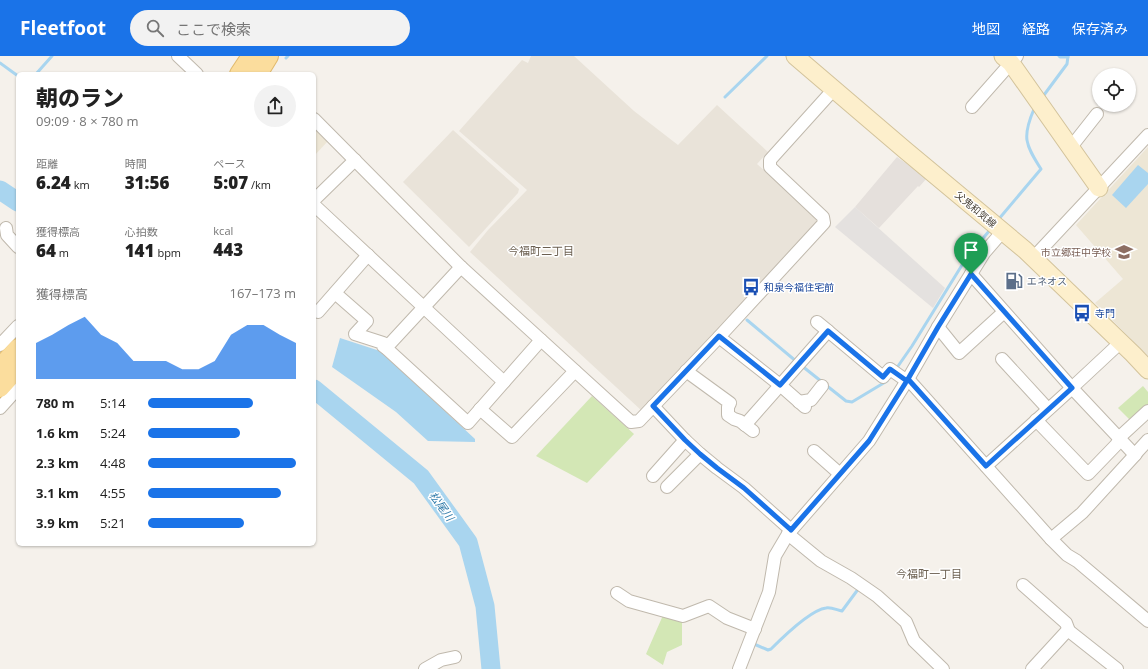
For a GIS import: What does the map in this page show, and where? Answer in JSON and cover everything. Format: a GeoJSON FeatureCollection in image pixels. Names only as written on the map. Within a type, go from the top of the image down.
{"type":"FeatureCollection","features":[{"type":"Feature","properties":{"kind":"main road","name":"父鬼和気線"},"geometry":{"type":"LineString","coordinates":[[795,56],[1034,257],[1148,370]]}},
{"type":"Feature","properties":{"kind":"main road"},"geometry":{"type":"LineString","coordinates":[[1010,58],[1099,188]]}},
{"type":"Feature","properties":{"kind":"main road"},"geometry":{"type":"LineString","coordinates":[[244,72],[262,64]]}},
{"type":"Feature","properties":{"kind":"main road"},"geometry":{"type":"LineString","coordinates":[[0,368],[16,350]]}},
{"type":"Feature","properties":{"kind":"main road"},"geometry":{"type":"LineString","coordinates":[[0,388],[16,370]]}},
{"type":"Feature","properties":{"kind":"street"},"geometry":{"type":"LineString","coordinates":[[178,56],[195,72]]}},
{"type":"Feature","properties":{"kind":"street"},"geometry":{"type":"LineString","coordinates":[[972,107],[1010,58]]}},
{"type":"Feature","properties":{"kind":"street"},"geometry":{"type":"LineString","coordinates":[[316,121],[461,266],[631,422],[640,421],[824,223],[823,216],[770,167],[770,160],[834,89]]}},
{"type":"Feature","properties":{"kind":"street"},"geometry":{"type":"LineString","coordinates":[[1071,147],[1097,114]]}},
{"type":"Feature","properties":{"kind":"street"},"geometry":{"type":"LineString","coordinates":[[1034,257],[1148,135]]}},
{"type":"Feature","properties":{"kind":"street"},"geometry":{"type":"LineString","coordinates":[[316,198],[355,160]]}},
{"type":"Feature","properties":{"kind":"street"},"geometry":{"type":"LineString","coordinates":[[316,207],[504,382]]}},
{"type":"Feature","properties":{"kind":"street"},"geometry":{"type":"LineString","coordinates":[[6,228],[7,235],[16,245]]}},
{"type":"Feature","properties":{"kind":"street"},"geometry":{"type":"LineString","coordinates":[[740,669],[769,592],[775,556],[789,532],[869,441],[908,380],[938,327],[984,253],[1002,231]]}},
{"type":"Feature","properties":{"kind":"street"},"geometry":{"type":"LineString","coordinates":[[318,312],[368,255]]}},
{"type":"Feature","properties":{"kind":"street"},"geometry":{"type":"LineString","coordinates":[[386,348],[461,266]]}},
{"type":"Feature","properties":{"kind":"street"},"geometry":{"type":"LineString","coordinates":[[971,274],[1004,312],[1074,385],[1120,440],[1136,456]]}},
{"type":"Feature","properties":{"kind":"street"},"geometry":{"type":"LineString","coordinates":[[335,293],[367,321],[355,334],[383,343],[386,348],[468,423],[541,340]]}},
{"type":"Feature","properties":{"kind":"street"},"geometry":{"type":"LineString","coordinates":[[938,327],[959,353],[1004,312]]}},
{"type":"Feature","properties":{"kind":"street"},"geometry":{"type":"LineString","coordinates":[[817,322],[883,377],[890,369],[908,380],[1051,539],[1068,555],[1148,621]]}},
{"type":"Feature","properties":{"kind":"street"},"geometry":{"type":"LineString","coordinates":[[0,346],[16,328]]}},
{"type":"Feature","properties":{"kind":"street"},"geometry":{"type":"LineString","coordinates":[[686,371],[730,403],[726,420],[749,428],[780,385],[828,331]]}},
{"type":"Feature","properties":{"kind":"street"},"geometry":{"type":"LineString","coordinates":[[719,336],[802,404],[820,394]]}},
{"type":"Feature","properties":{"kind":"street"},"geometry":{"type":"LineString","coordinates":[[986,466],[1121,342]]}},
{"type":"Feature","properties":{"kind":"street"},"geometry":{"type":"LineString","coordinates":[[1002,359],[1010,377],[1048,409]]}},
{"type":"Feature","properties":{"kind":"street"},"geometry":{"type":"LineString","coordinates":[[480,409],[512,437],[575,371]]}},
{"type":"Feature","properties":{"kind":"street"},"geometry":{"type":"LineString","coordinates":[[0,408],[16,390]]}},
{"type":"Feature","properties":{"kind":"street"},"geometry":{"type":"LineString","coordinates":[[653,406],[700,454],[744,488],[821,561],[851,578],[877,596],[906,622],[914,641],[943,669]]}},
{"type":"Feature","properties":{"kind":"street"},"geometry":{"type":"LineString","coordinates":[[1036,420],[1088,474],[1116,445],[1123,434],[1148,411]]}},
{"type":"Feature","properties":{"kind":"street"},"geometry":{"type":"LineString","coordinates":[[653,476],[685,440]]}},
{"type":"Feature","properties":{"kind":"street"},"geometry":{"type":"LineString","coordinates":[[1051,539],[1082,513],[1136,456],[1138,451],[1148,440]]}},
{"type":"Feature","properties":{"kind":"street"},"geometry":{"type":"LineString","coordinates":[[814,451],[840,474]]}},
{"type":"Feature","properties":{"kind":"street"},"geometry":{"type":"LineString","coordinates":[[667,487],[700,454]]}},
{"type":"Feature","properties":{"kind":"street"},"geometry":{"type":"LineString","coordinates":[[1023,585],[1030,598],[1066,623],[1069,631],[1117,669]]}},
{"type":"Feature","properties":{"kind":"street"},"geometry":{"type":"LineString","coordinates":[[617,593],[629,601],[683,616],[709,606],[727,618],[755,629]]}},
{"type":"Feature","properties":{"kind":"street"},"geometry":{"type":"LineString","coordinates":[[1032,669],[1066,632],[1069,631]]}},
{"type":"Feature","properties":{"kind":"street"},"geometry":{"type":"LineString","coordinates":[[425,669],[441,660],[452,661]]}},
{"type":"Feature","properties":{"kind":"shaded area"},"geometry":{"type":"Polygon","coordinates":[[[531,56],[574,56],[634,111],[678,145],[717,105],[768,152],[757,164],[816,216],[816,223],[642,411],[470,252],[488,230],[527,190],[459,131],[522,60],[528,63],[531,56]]]}},
{"type":"Feature","properties":{"kind":"shaded area"},"geometry":{"type":"Polygon","coordinates":[[[316,129],[328,141],[316,154],[316,129]]]}},
{"type":"Feature","properties":{"kind":"shaded area"},"geometry":{"type":"Polygon","coordinates":[[[453,130],[519,189],[518,193],[469,247],[403,182],[453,130]]]}},
{"type":"Feature","properties":{"kind":"shaded area","name":"市立郷荘中学校"},"geometry":{"type":"Polygon","coordinates":[[[1148,147],[1148,356],[1095,303],[1123,279],[1076,225],[1148,147]]]}},
{"type":"Feature","properties":{"kind":"shaded area"},"geometry":{"type":"Polygon","coordinates":[[[897,157],[927,178],[879,228],[855,207],[897,157]]]}},
{"type":"Feature","properties":{"kind":"shaded area"},"geometry":{"type":"Polygon","coordinates":[[[855,207],[945,288],[933,308],[835,227],[855,207]]]}},
{"type":"Feature","properties":{"kind":"green space"},"geometry":{"type":"Polygon","coordinates":[[[1143,386],[1148,392],[1148,405],[1131,421],[1118,408],[1143,386]]]}},
{"type":"Feature","properties":{"kind":"green space"},"geometry":{"type":"Polygon","coordinates":[[[592,396],[634,434],[587,483],[536,456],[592,396]]]}},
{"type":"Feature","properties":{"kind":"green space"},"geometry":{"type":"Polygon","coordinates":[[[664,613],[682,619],[682,645],[667,652],[663,665],[646,654],[664,613]]]}},
{"type":"Feature","properties":{"kind":"water"},"geometry":{"type":"Polygon","coordinates":[[[1138,165],[1148,173],[1148,184],[1126,208],[1112,195],[1138,165]]]}},
{"type":"Feature","properties":{"kind":"water"},"geometry":{"type":"Polygon","coordinates":[[[340,338],[380,351],[475,439],[475,442],[428,441],[396,412],[332,367],[340,338]]]}},
{"type":"Feature","properties":{"kind":"waterway"},"geometry":{"type":"LineString","coordinates":[[38,72],[52,56]]}},
{"type":"Feature","properties":{"kind":"waterway"},"geometry":{"type":"LineString","coordinates":[[725,97],[767,56]]}},
{"type":"Feature","properties":{"kind":"waterway"},"geometry":{"type":"LineString","coordinates":[[1059,56],[1068,57]]}},
{"type":"Feature","properties":{"kind":"waterway"},"geometry":{"type":"LineString","coordinates":[[1044,95],[1067,64],[1068,56]]}},
{"type":"Feature","properties":{"kind":"waterway"},"geometry":{"type":"LineString","coordinates":[[0,63],[16,75]]}},
{"type":"Feature","properties":{"kind":"waterway"},"geometry":{"type":"LineString","coordinates":[[998,220],[1041,169],[1031,153],[1027,140],[1028,127],[1034,109]]}},
{"type":"Feature","properties":{"kind":"waterway","name":"松尾川"},"geometry":{"type":"LineString","coordinates":[[0,190],[16,201]]}},
{"type":"Feature","properties":{"kind":"waterway"},"geometry":{"type":"LineString","coordinates":[[896,369],[967,257],[990,230]]}},
{"type":"Feature","properties":{"kind":"waterway"},"geometry":{"type":"LineString","coordinates":[[747,320],[797,362]]}},
{"type":"Feature","properties":{"kind":"waterway"},"geometry":{"type":"LineString","coordinates":[[802,366],[846,401],[852,402],[887,381]]}},
{"type":"Feature","properties":{"kind":"waterway","name":"松尾川"},"geometry":{"type":"LineString","coordinates":[[316,391],[421,477],[468,542],[485,606],[491,669]]}},
{"type":"Feature","properties":{"kind":"waterway"},"geometry":{"type":"LineString","coordinates":[[754,644],[768,650],[771,649],[797,625],[812,614],[828,608],[842,611],[859,588]]}},
{"type":"Feature","properties":{"kind":"place","name":"市立郷荘中学校"},"geometry":{"type":"Point","coordinates":[1124,252]}},
{"type":"Feature","properties":{"kind":"place","name":"エネオス"},"geometry":{"type":"Point","coordinates":[1014,281]}},
{"type":"Feature","properties":{"kind":"place","name":"和泉今福住宅前"},"geometry":{"type":"Point","coordinates":[751,287]}},
{"type":"Feature","properties":{"kind":"place","name":"寺門"},"geometry":{"type":"Point","coordinates":[1082,313]}},
{"type":"Feature","properties":{"kind":"district","name":"今福町二丁目"},"geometry":{"type":"Point","coordinates":[541,250]}},
{"type":"Feature","properties":{"kind":"district","name":"今福町一丁目"},"geometry":{"type":"Point","coordinates":[929,573]}},
{"type":"Feature","properties":{"kind":"route"},"geometry":{"type":"LineString","coordinates":[[971,274],[908,379],[869,441],[791,530],[744,488],[700,454],[653,406],[719,336],[780,385],[828,331],[883,377],[890,369],[907,381],[908,379],[986,466],[1072,388],[971,274]]}}]}
